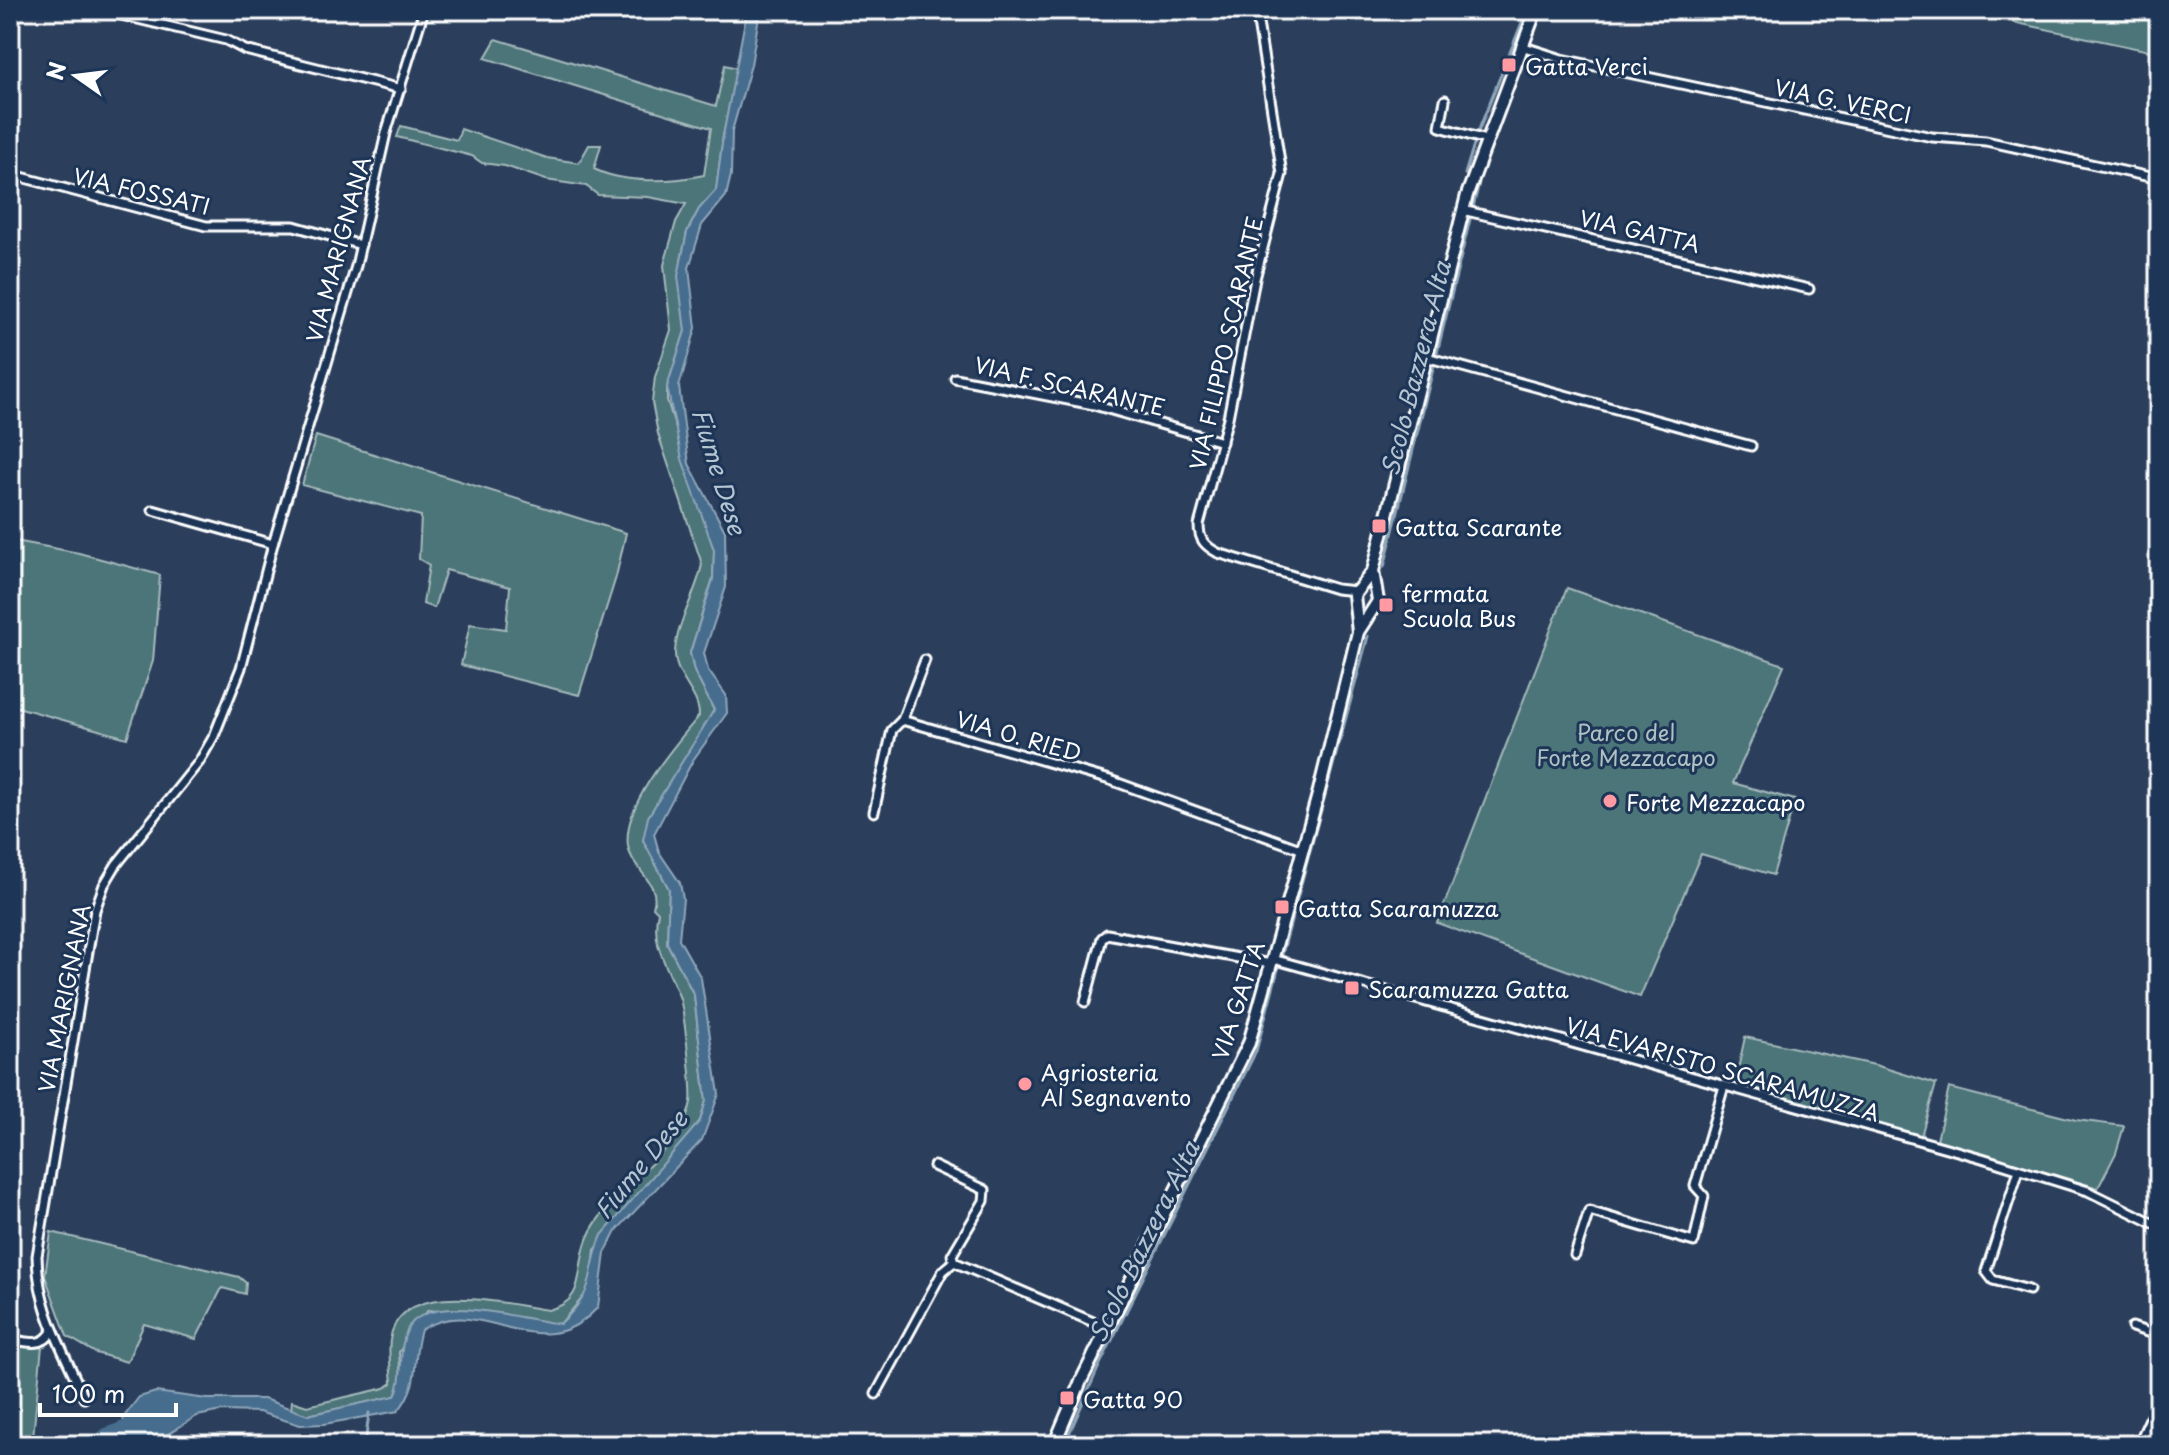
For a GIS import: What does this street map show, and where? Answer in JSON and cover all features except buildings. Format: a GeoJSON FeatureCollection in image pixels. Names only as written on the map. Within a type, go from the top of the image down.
{"type":"FeatureCollection","features":[{"type":"Feature","properties":{"kind":"street"},"geometry":{"type":"LineString","coordinates":[[100,10],[226,40],[245,50],[401,89]]}},
{"type":"Feature","properties":{"kind":"street","name":"VIA MARIGNANA"},"geometry":{"type":"LineString","coordinates":[[84,1398],[52,1331],[38,1291],[37,1256],[95,910],[104,885],[116,865],[186,781],[214,736],[241,668],[273,544],[361,245],[371,191],[424,10]]}},
{"type":"Feature","properties":{"kind":"street","name":"VIA FILIPPO SCARANTE"},"geometry":{"type":"LineString","coordinates":[[1256,10],[1282,174],[1255,279],[1222,442],[1199,525],[1203,543],[1218,553],[1336,589],[1359,589]]}},
{"type":"Feature","properties":{"kind":"street","name":"VIA GATTA"},"geometry":{"type":"LineString","coordinates":[[1054,1445],[1107,1328],[1243,1056],[1303,850],[1358,632],[1369,612],[1377,606],[1373,571],[1432,359],[1486,140],[1536,10]]}},
{"type":"Feature","properties":{"kind":"street","name":"VIA G. VERCI"},"geometry":{"type":"LineString","coordinates":[[1521,46],[1562,59],[1932,137],[1986,141],[2159,179]]}},
{"type":"Feature","properties":{"kind":"street"},"geometry":{"type":"LineString","coordinates":[[1445,100],[1440,127],[1486,140]]}},
{"type":"Feature","properties":{"kind":"street","name":"VIA FOSSATI"},"geometry":{"type":"LineString","coordinates":[[10,174],[206,226],[294,226],[361,245]]}},
{"type":"Feature","properties":{"kind":"street","name":"VIA GATTA"},"geometry":{"type":"LineString","coordinates":[[1468,212],[1809,289]]}},
{"type":"Feature","properties":{"kind":"street"},"geometry":{"type":"LineString","coordinates":[[1432,359],[1751,446]]}},
{"type":"Feature","properties":{"kind":"street","name":"VIA F. SCARANTE"},"geometry":{"type":"LineString","coordinates":[[955,378],[1094,405],[1222,442]]}},
{"type":"Feature","properties":{"kind":"street"},"geometry":{"type":"LineString","coordinates":[[153,510],[273,544]]}},
{"type":"Feature","properties":{"kind":"street","name":"VIA GATTA"},"geometry":{"type":"LineString","coordinates":[[1358,632],[1354,606],[1359,589],[1373,571]]}},
{"type":"Feature","properties":{"kind":"street","name":"VIA FILIPPO SCARANTE"},"geometry":{"type":"LineString","coordinates":[[1336,589],[1354,606]]}},
{"type":"Feature","properties":{"kind":"street"},"geometry":{"type":"LineString","coordinates":[[1359,589],[1375,592]]}},
{"type":"Feature","properties":{"kind":"street"},"geometry":{"type":"LineString","coordinates":[[1354,606],[1369,612]]}},
{"type":"Feature","properties":{"kind":"street"},"geometry":{"type":"LineString","coordinates":[[874,812],[892,730],[902,720],[925,660]]}},
{"type":"Feature","properties":{"kind":"street","name":"VIA O. RIED"},"geometry":{"type":"LineString","coordinates":[[902,720],[1126,786],[1303,850]]}},
{"type":"Feature","properties":{"kind":"street"},"geometry":{"type":"LineString","coordinates":[[1085,1002],[1102,938],[1107,934],[1272,962]]}},
{"type":"Feature","properties":{"kind":"street","name":"VIA EVARISTO SCARAMUZZA"},"geometry":{"type":"LineString","coordinates":[[1272,962],[2019,1170],[2106,1198],[2159,1226]]}},
{"type":"Feature","properties":{"kind":"street"},"geometry":{"type":"LineString","coordinates":[[1575,1255],[1589,1211],[1694,1242],[1704,1196],[1695,1186],[1724,1086]]}},
{"type":"Feature","properties":{"kind":"street"},"geometry":{"type":"LineString","coordinates":[[934,1166],[985,1190],[984,1201],[952,1255],[954,1262]]}},
{"type":"Feature","properties":{"kind":"street"},"geometry":{"type":"LineString","coordinates":[[2019,1170],[1986,1271],[1993,1280],[2029,1290]]}},
{"type":"Feature","properties":{"kind":"street"},"geometry":{"type":"LineString","coordinates":[[954,1262],[1107,1328]]}},
{"type":"Feature","properties":{"kind":"street"},"geometry":{"type":"LineString","coordinates":[[876,1394],[943,1271],[954,1262]]}},
{"type":"Feature","properties":{"kind":"street"},"geometry":{"type":"LineString","coordinates":[[2132,1327],[2159,1336]]}},
{"type":"Feature","properties":{"kind":"street"},"geometry":{"type":"LineString","coordinates":[[10,1339],[41,1342],[48,1339],[52,1331]]}},
{"type":"Feature","properties":{"kind":"street"},"geometry":{"type":"LineString","coordinates":[[2138,1445],[2159,1399]]}},
{"type":"Feature","properties":{"kind":"green space"},"geometry":{"type":"Polygon","coordinates":[[[1980,10],[2141,10],[2159,20],[2159,53],[1979,15],[1980,10]]]}},
{"type":"Feature","properties":{"kind":"green space"},"geometry":{"type":"Polygon","coordinates":[[[496,39],[716,106],[725,65],[737,68],[716,191],[699,209],[687,232],[681,261],[685,331],[667,387],[667,400],[714,550],[713,578],[690,653],[694,671],[714,710],[643,840],[669,889],[667,943],[694,995],[706,1101],[700,1121],[595,1250],[591,1288],[560,1324],[428,1310],[399,1352],[401,1382],[396,1396],[308,1415],[291,1410],[292,1401],[307,1406],[385,1388],[392,1383],[390,1340],[398,1320],[413,1307],[457,1299],[548,1310],[570,1299],[578,1282],[588,1237],[598,1220],[674,1138],[685,1121],[691,1102],[688,1050],[680,999],[659,946],[658,912],[653,907],[653,891],[634,862],[628,846],[628,830],[641,795],[699,716],[675,653],[679,631],[702,564],[658,434],[652,402],[655,377],[671,330],[664,265],[676,222],[686,204],[648,197],[598,195],[586,186],[546,180],[505,166],[482,163],[472,156],[397,137],[401,126],[457,140],[461,129],[547,158],[579,163],[589,145],[601,145],[594,169],[620,177],[663,180],[704,175],[711,128],[485,58],[496,39]]]}},
{"type":"Feature","properties":{"kind":"green space"},"geometry":{"type":"Polygon","coordinates":[[[316,436],[626,533],[616,577],[579,695],[461,665],[470,624],[506,629],[510,587],[446,570],[434,608],[423,604],[429,565],[419,559],[421,516],[302,485],[316,436]]]}},
{"type":"Feature","properties":{"kind":"green space"},"geometry":{"type":"Polygon","coordinates":[[[10,540],[79,553],[160,575],[153,661],[127,738],[10,705],[10,540]]]}},
{"type":"Feature","properties":{"kind":"green space","name":"Parco del Forte Mezzacapo"},"geometry":{"type":"Polygon","coordinates":[[[1567,588],[1784,665],[1733,783],[1795,800],[1773,875],[1701,854],[1640,997],[1437,923],[1567,588]]]}},
{"type":"Feature","properties":{"kind":"green space"},"geometry":{"type":"Polygon","coordinates":[[[1745,1037],[1875,1065],[1936,1084],[1921,1136],[1735,1083],[1745,1037]]]}},
{"type":"Feature","properties":{"kind":"green space"},"geometry":{"type":"Polygon","coordinates":[[[1949,1088],[2076,1120],[2124,1126],[2116,1153],[2098,1188],[1937,1140],[1949,1088]]]}},
{"type":"Feature","properties":{"kind":"green space"},"geometry":{"type":"Polygon","coordinates":[[[51,1232],[239,1277],[246,1283],[245,1294],[222,1288],[196,1339],[144,1324],[127,1362],[96,1353],[67,1336],[45,1276],[51,1232]]]}},
{"type":"Feature","properties":{"kind":"green space"},"geometry":{"type":"Polygon","coordinates":[[[10,1343],[42,1346],[33,1437],[36,1445],[10,1445],[10,1343]]]}},
{"type":"Feature","properties":{"kind":"water"},"geometry":{"type":"Polygon","coordinates":[[[747,10],[760,10],[751,65],[732,131],[731,175],[726,196],[702,225],[689,268],[696,328],[679,387],[689,464],[725,531],[726,587],[704,653],[708,670],[726,695],[727,713],[693,760],[654,834],[659,852],[680,883],[683,899],[679,939],[701,978],[719,1094],[702,1140],[616,1231],[605,1253],[598,1307],[576,1325],[554,1333],[532,1333],[466,1319],[443,1320],[421,1330],[413,1381],[398,1411],[324,1424],[300,1425],[259,1412],[222,1411],[197,1416],[155,1442],[129,1443],[123,1418],[139,1397],[156,1392],[207,1399],[264,1399],[308,1415],[395,1396],[407,1330],[418,1318],[434,1311],[478,1310],[560,1324],[586,1291],[602,1235],[700,1121],[706,1101],[694,995],[667,943],[669,889],[643,840],[648,817],[714,710],[694,671],[690,653],[713,579],[714,550],[682,459],[667,387],[685,331],[678,276],[687,232],[699,209],[716,190],[747,10]]]}},
{"type":"Feature","properties":{"kind":"waterway","name":"Scolo Bazzera Alta"},"geometry":{"type":"LineString","coordinates":[[1478,132],[1527,10]]}},
{"type":"Feature","properties":{"kind":"waterway","name":"Scolo Bazzera Alta"},"geometry":{"type":"LineString","coordinates":[[1468,176],[1465,174],[1475,141]]}},
{"type":"Feature","properties":{"kind":"waterway","name":"Scolo Bazzera Alta"},"geometry":{"type":"LineString","coordinates":[[1384,567],[1479,183],[1475,180]]}},
{"type":"Feature","properties":{"kind":"waterway","name":"Scolo Bazzera Alta"},"geometry":{"type":"LineString","coordinates":[[1064,1445],[1100,1364],[1256,1051],[1368,636]]}},
{"type":"Feature","properties":{"kind":"waterway"},"geometry":{"type":"LineString","coordinates":[[365,1445],[369,1413]]}},
{"type":"Feature","properties":{"kind":"waterway","name":"Fiume Dese"},"geometry":{"type":"LineString","coordinates":[[97,1445],[107,1436],[145,1421]]}},
{"type":"Feature","properties":{"kind":"place","name":"Gatta Verci"},"geometry":{"type":"Point","coordinates":[1509,65]}},
{"type":"Feature","properties":{"kind":"place","name":"Gatta Scarante"},"geometry":{"type":"Point","coordinates":[1379,526]}},
{"type":"Feature","properties":{"kind":"place","name":"fermata Scuola Bus"},"geometry":{"type":"Point","coordinates":[1386,605]}},
{"type":"Feature","properties":{"kind":"place","name":"Forte Mezzacapo"},"geometry":{"type":"Point","coordinates":[1610,801]}},
{"type":"Feature","properties":{"kind":"place","name":"Gatta Scaramuzza"},"geometry":{"type":"Point","coordinates":[1282,907]}},
{"type":"Feature","properties":{"kind":"place","name":"Scaramuzza Gatta"},"geometry":{"type":"Point","coordinates":[1352,988]}},
{"type":"Feature","properties":{"kind":"place","name":"Agriosteria Al Segnavento"},"geometry":{"type":"Point","coordinates":[1025,1084]}},
{"type":"Feature","properties":{"kind":"place","name":"Gatta 90"},"geometry":{"type":"Point","coordinates":[1067,1398]}}]}
